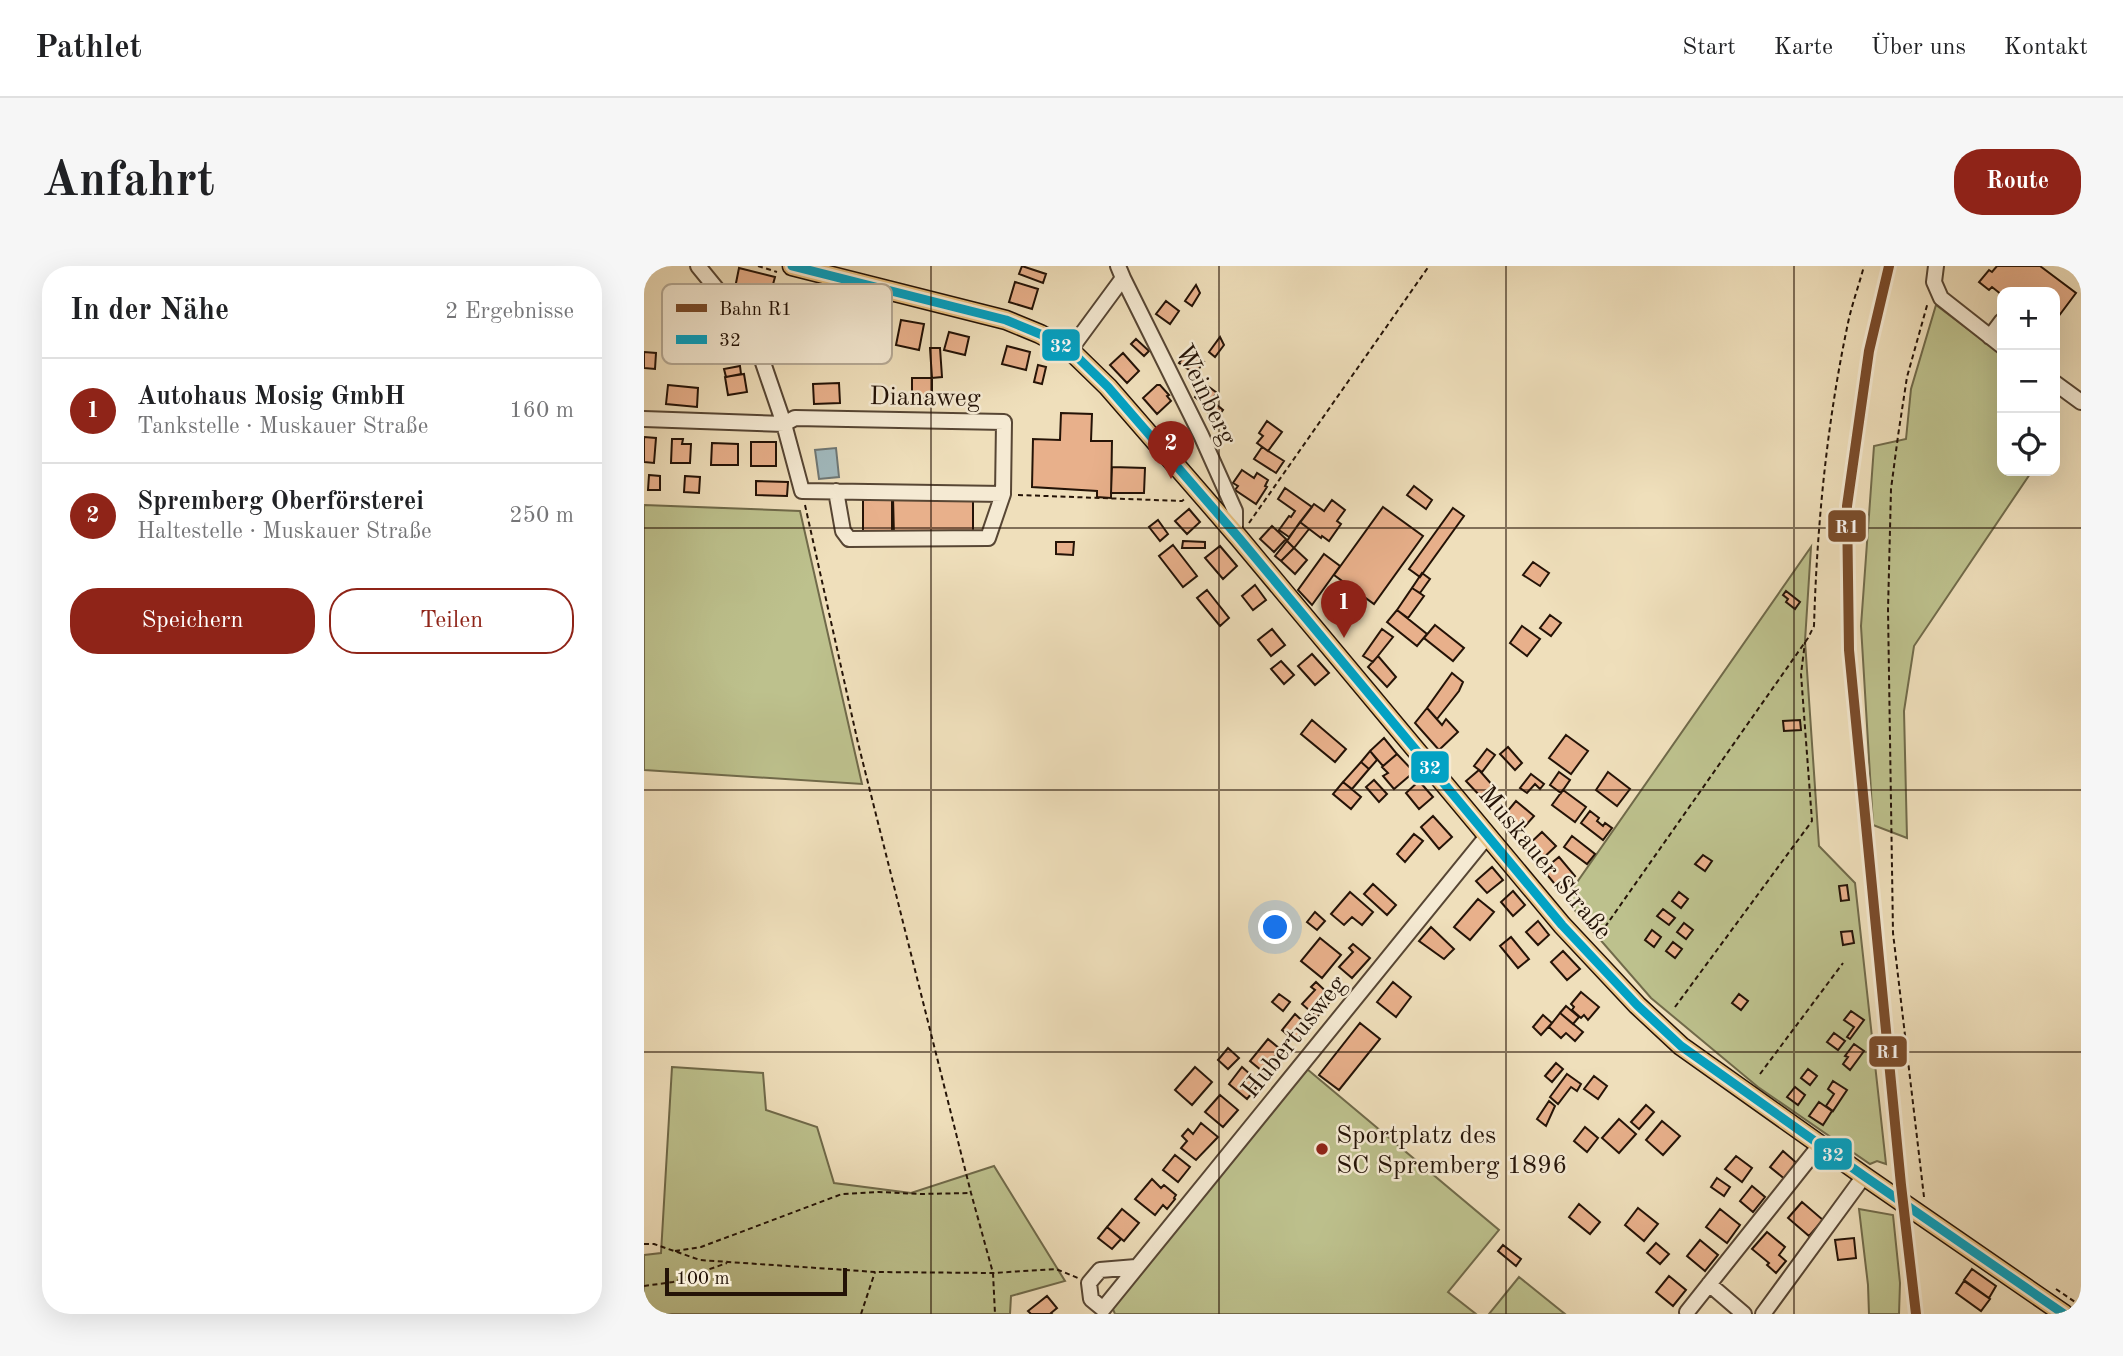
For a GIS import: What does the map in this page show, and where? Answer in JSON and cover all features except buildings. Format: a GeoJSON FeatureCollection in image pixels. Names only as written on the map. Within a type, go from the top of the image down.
{"type":"FeatureCollection","features":[{"type":"Feature","properties":{"kind":"main road","name":"Muskauer Straße"},"geometry":{"type":"LineString","coordinates":[[789,270],[850,284]]}},
{"type":"Feature","properties":{"kind":"main road","name":"Muskauer Straße"},"geometry":{"type":"LineString","coordinates":[[892,294],[1006,320],[1040,334],[1070,351],[1108,387],[1237,536],[1562,925],[1637,1005],[1681,1046],[2064,1314]]}},
{"type":"Feature","properties":{"kind":"street"},"geometry":{"type":"LineString","coordinates":[[698,266],[713,284]]}},
{"type":"Feature","properties":{"kind":"street"},"geometry":{"type":"LineString","coordinates":[[1936,266],[1934,282],[1941,299],[1997,342]]}},
{"type":"Feature","properties":{"kind":"street","name":"Weinberg"},"geometry":{"type":"LineString","coordinates":[[1120,272],[1201,435],[1235,511],[1237,536]]}},
{"type":"Feature","properties":{"kind":"street","name":"Weinberg"},"geometry":{"type":"LineString","coordinates":[[1070,351],[1120,272]]}},
{"type":"Feature","properties":{"kind":"street"},"geometry":{"type":"LineString","coordinates":[[1990,337],[1997,328]]}},
{"type":"Feature","properties":{"kind":"street"},"geometry":{"type":"LineString","coordinates":[[763,364],[802,491],[836,491],[1003,494],[988,538],[849,539],[843,531],[836,491]]}},
{"type":"Feature","properties":{"kind":"street"},"geometry":{"type":"LineString","coordinates":[[2060,387],[2081,402]]}},
{"type":"Feature","properties":{"kind":"street","name":"Dianaweg"},"geometry":{"type":"LineString","coordinates":[[783,424],[795,418],[1004,422],[1003,494]]}},
{"type":"Feature","properties":{"kind":"street"},"geometry":{"type":"LineString","coordinates":[[644,419],[783,424]]}},
{"type":"Feature","properties":{"kind":"street","name":"Hubertusweg"},"geometry":{"type":"LineString","coordinates":[[1088,1283],[1091,1299],[1103,1309],[1488,835]]}},
{"type":"Feature","properties":{"kind":"street"},"geometry":{"type":"LineString","coordinates":[[1687,1312],[1820,1145]]}},
{"type":"Feature","properties":{"kind":"street"},"geometry":{"type":"LineString","coordinates":[[1763,1314],[1864,1176]]}},
{"type":"Feature","properties":{"kind":"street"},"geometry":{"type":"LineString","coordinates":[[1088,1283],[1100,1270],[1136,1268]]}},
{"type":"Feature","properties":{"kind":"street"},"geometry":{"type":"LineString","coordinates":[[1709,1284],[1744,1314]]}},
{"type":"Feature","properties":{"kind":"path"},"geometry":{"type":"LineString","coordinates":[[758,266],[789,270]]}},
{"type":"Feature","properties":{"kind":"path"},"geometry":{"type":"LineString","coordinates":[[1237,536],[1429,266]]}},
{"type":"Feature","properties":{"kind":"path"},"geometry":{"type":"LineString","coordinates":[[1605,927],[1814,625],[1819,522],[1830,424],[1848,321],[1864,266]]}},
{"type":"Feature","properties":{"kind":"path"},"geometry":{"type":"LineString","coordinates":[[1925,1202],[1893,933],[1888,610],[1891,489],[1907,377],[1929,301],[1937,290]]}},
{"type":"Feature","properties":{"kind":"path"},"geometry":{"type":"LineString","coordinates":[[802,491],[858,743],[993,1273],[995,1314]]}},
{"type":"Feature","properties":{"kind":"path"},"geometry":{"type":"LineString","coordinates":[[1003,494],[1182,501],[1186,498]]}},
{"type":"Feature","properties":{"kind":"path"},"geometry":{"type":"LineString","coordinates":[[1675,1007],[1812,821],[1801,674],[1805,641]]}},
{"type":"Feature","properties":{"kind":"path"},"geometry":{"type":"LineString","coordinates":[[1760,1074],[1843,962]]}},
{"type":"Feature","properties":{"kind":"path"},"geometry":{"type":"LineString","coordinates":[[674,1251],[701,1247],[842,1194],[971,1193]]}},
{"type":"Feature","properties":{"kind":"path"},"geometry":{"type":"LineString","coordinates":[[644,1244],[654,1244],[701,1260],[875,1272],[993,1273],[1056,1269],[1088,1283]]}},
{"type":"Feature","properties":{"kind":"path"},"geometry":{"type":"LineString","coordinates":[[644,1286],[673,1282],[728,1262]]}},
{"type":"Feature","properties":{"kind":"path"},"geometry":{"type":"LineString","coordinates":[[861,1314],[875,1272]]}},
{"type":"Feature","properties":{"kind":"green space"},"geometry":{"type":"Polygon","coordinates":[[[1936,305],[1997,351],[1997,476],[2029,476],[1914,646],[1904,711],[1907,838],[1873,825],[1861,626],[1874,446],[1906,439],[1911,389],[1936,305]]]}},
{"type":"Feature","properties":{"kind":"green space"},"geometry":{"type":"Polygon","coordinates":[[[644,505],[800,511],[862,784],[644,770],[644,505]]]}},
{"type":"Feature","properties":{"kind":"green space"},"geometry":{"type":"Polygon","coordinates":[[[1811,547],[1805,641],[1819,846],[1855,883],[1886,1164],[1877,1161],[1870,1164],[1758,1087],[1651,998],[1566,898],[1811,547]]]}},
{"type":"Feature","properties":{"kind":"green space"},"geometry":{"type":"Polygon","coordinates":[[[672,1067],[763,1073],[766,1110],[817,1127],[834,1183],[911,1193],[994,1166],[1065,1281],[1011,1296],[1010,1314],[644,1314],[644,1255],[661,1253],[672,1067]]]}},
{"type":"Feature","properties":{"kind":"green space","name":"Sportplatz des SC Spremberg 1896"},"geometry":{"type":"Polygon","coordinates":[[[1307,1069],[1499,1230],[1448,1292],[1476,1314],[1115,1314],[1112,1307],[1307,1069]]]}},
{"type":"Feature","properties":{"kind":"green space"},"geometry":{"type":"Polygon","coordinates":[[[1859,1209],[1893,1215],[1900,1283],[1899,1314],[1869,1314],[1859,1209]]]}},
{"type":"Feature","properties":{"kind":"green space"},"geometry":{"type":"Polygon","coordinates":[[[1519,1277],[1565,1314],[1489,1314],[1519,1277]]]}},
{"type":"Feature","properties":{"kind":"water"},"geometry":{"type":"Polygon","coordinates":[[[836,448],[839,477],[819,479],[815,450],[836,448]]]}},
{"type":"Feature","properties":{"kind":"rail line","name":"R1"},"geometry":{"type":"LineString","coordinates":[[1889,266],[1869,351],[1847,506],[1849,650],[1916,1314]]}},
{"type":"Feature","properties":{"kind":"transit line","name":"32"},"geometry":{"type":"LineString","coordinates":[[792,266],[863,284]]}},
{"type":"Feature","properties":{"kind":"transit line","name":"32"},"geometry":{"type":"LineString","coordinates":[[892,291],[1006,320],[1070,350],[1108,387],[1239,538],[1562,925],[1637,1005],[1681,1046],[2064,1314]]}},
{"type":"Feature","properties":{"kind":"place","name":"Spremberg Oberförsterei"},"geometry":{"type":"Point","coordinates":[1171,479]}},
{"type":"Feature","properties":{"kind":"place","name":"Autohaus Mosig GmbH"},"geometry":{"type":"Point","coordinates":[1344,638]}},
{"type":"Feature","properties":{"kind":"place","name":"Sportplatz des SC Spremberg 1896"},"geometry":{"type":"Point","coordinates":[1322,1149]}}]}
